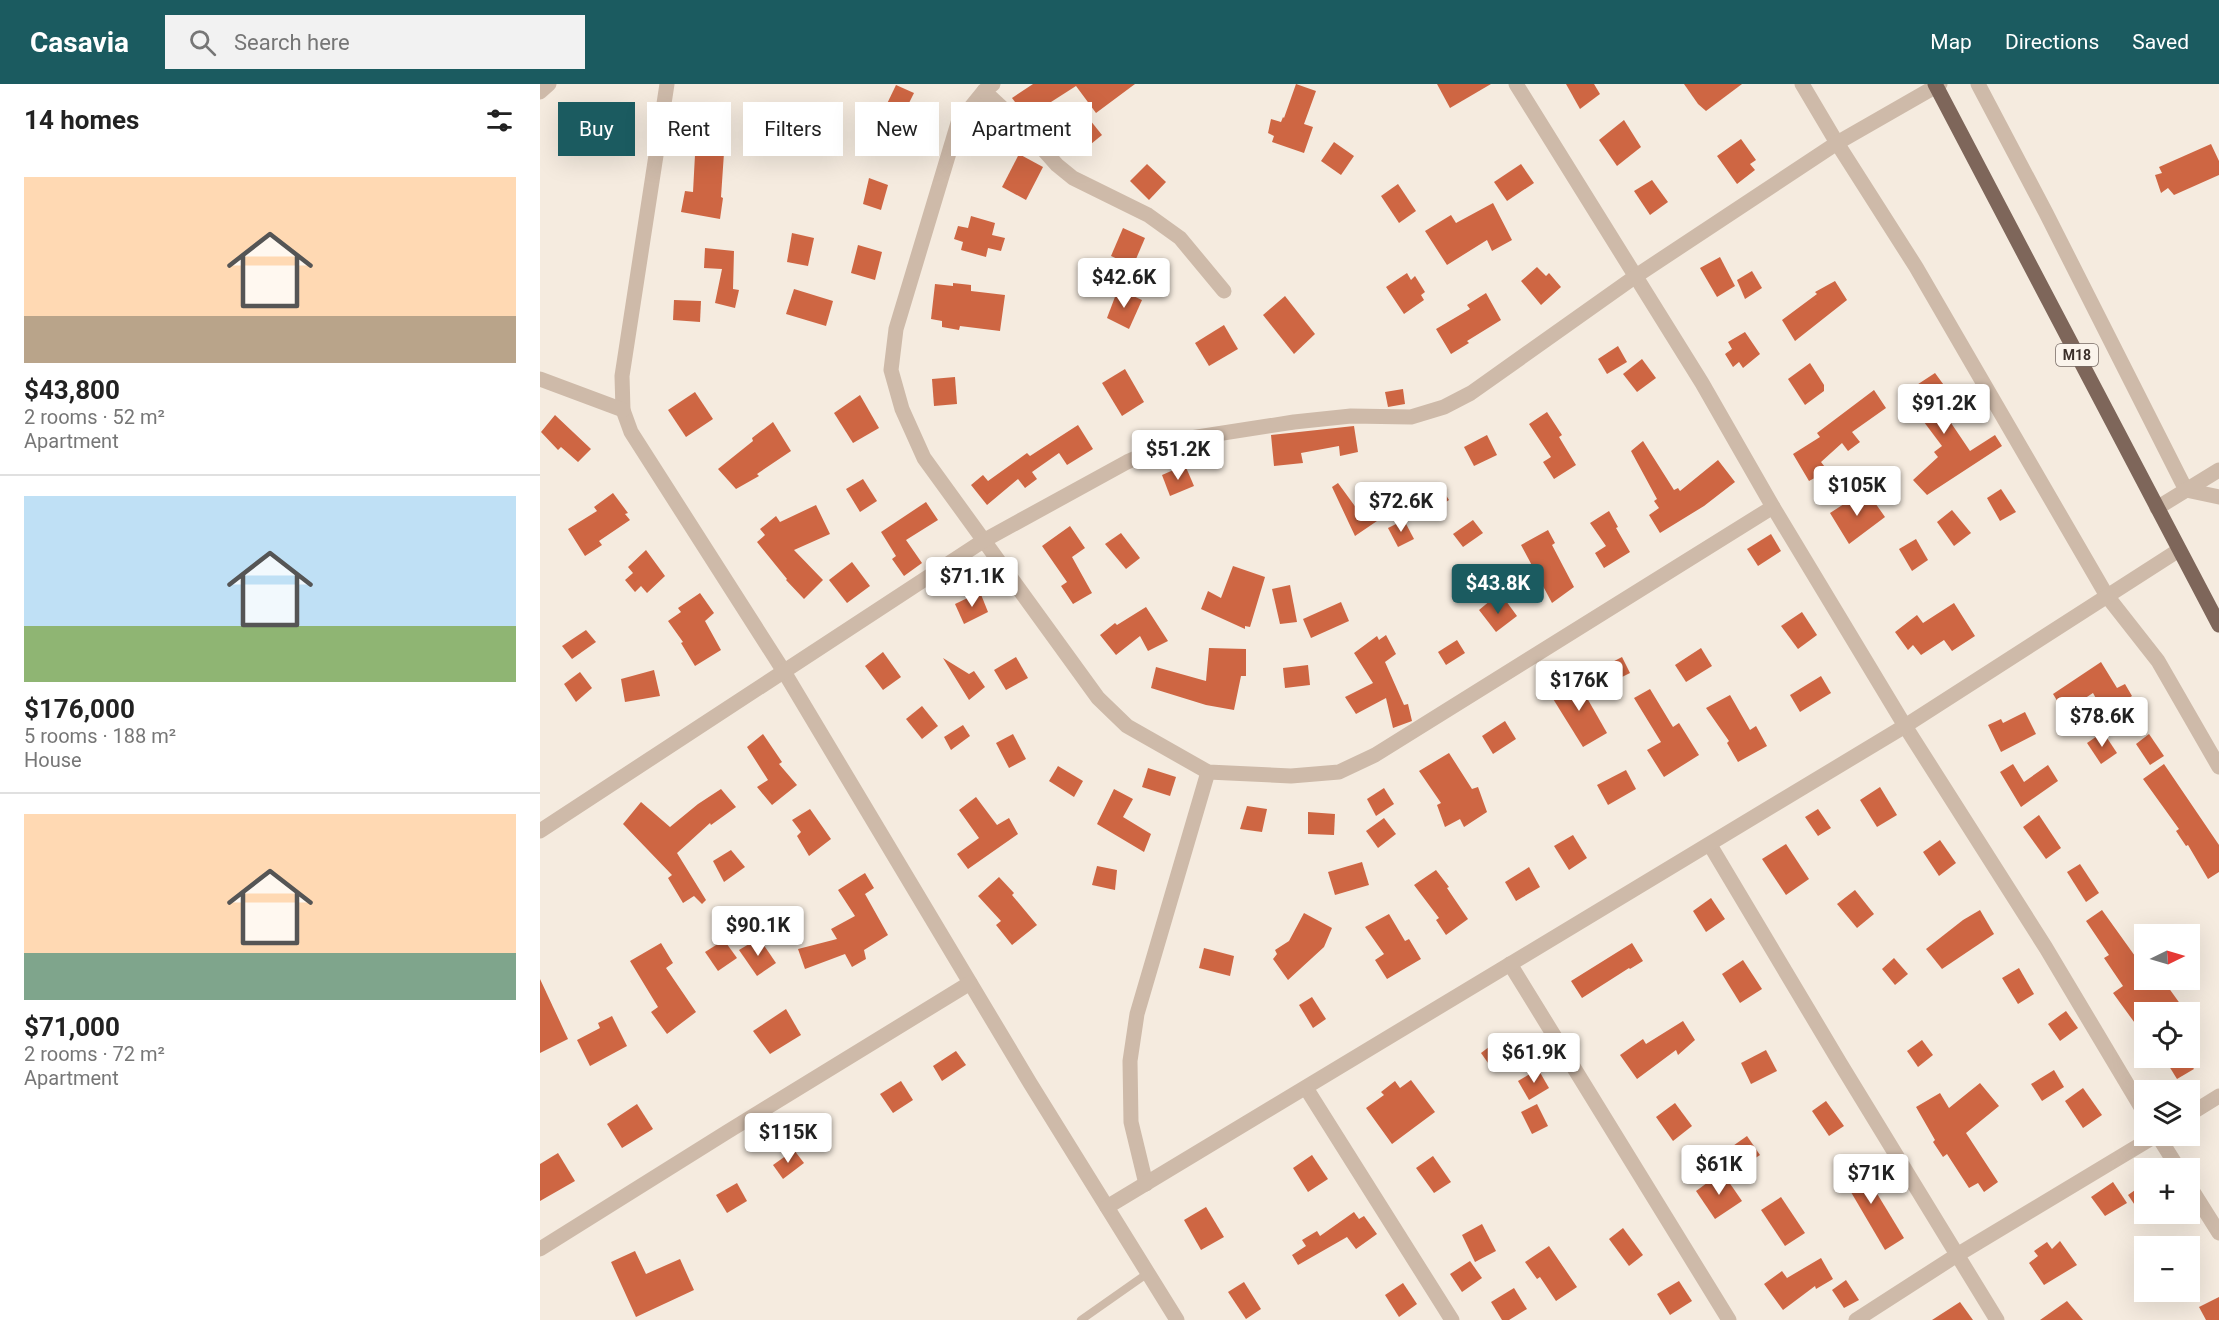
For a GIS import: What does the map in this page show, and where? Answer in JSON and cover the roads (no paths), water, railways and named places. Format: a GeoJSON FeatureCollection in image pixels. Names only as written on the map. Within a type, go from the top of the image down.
{"type":"FeatureCollection","features":[{"type":"Feature","properties":{"kind":"main road","name":"M18"},"geometry":{"type":"LineString","coordinates":[[1937,85],[2219,625]]}},
{"type":"Feature","properties":{"kind":"street"},"geometry":{"type":"LineString","coordinates":[[540,92],[549,84]]}},
{"type":"Feature","properties":{"kind":"street"},"geometry":{"type":"LineString","coordinates":[[667,84],[622,376],[623,410],[631,432],[783,670],[970,983],[1177,1320]]}},
{"type":"Feature","properties":{"kind":"street"},"geometry":{"type":"LineString","coordinates":[[1516,84],[1702,383],[1773,507],[1905,726],[2046,948],[2134,1096]]}},
{"type":"Feature","properties":{"kind":"street"},"geometry":{"type":"LineString","coordinates":[[1802,84],[1916,267],[2107,596],[2158,661],[2219,767]]}},
{"type":"Feature","properties":{"kind":"street"},"geometry":{"type":"LineString","coordinates":[[1978,84],[2186,490]]}},
{"type":"Feature","properties":{"kind":"street"},"geometry":{"type":"LineString","coordinates":[[540,831],[783,670],[983,542],[1127,462],[1178,440],[1350,416],[1411,417],[1444,407],[1471,393],[1636,276],[1837,143],[1937,85]]}},
{"type":"Feature","properties":{"kind":"street"},"geometry":{"type":"LineString","coordinates":[[1224,291],[1179,238],[1148,215],[1073,178],[1057,165],[989,87],[958,123],[896,329],[891,370],[902,410],[924,458],[1098,698],[1127,726],[1208,772],[1291,776],[1339,772],[1375,755],[1773,507]]}},
{"type":"Feature","properties":{"kind":"street"},"geometry":{"type":"LineString","coordinates":[[540,379],[623,410]]}},
{"type":"Feature","properties":{"kind":"street"},"geometry":{"type":"LineString","coordinates":[[2157,508],[2219,470]]}},
{"type":"Feature","properties":{"kind":"street"},"geometry":{"type":"LineString","coordinates":[[2186,490],[2219,496]]}},
{"type":"Feature","properties":{"kind":"street"},"geometry":{"type":"LineString","coordinates":[[1107,1207],[1905,726],[2179,550]]}},
{"type":"Feature","properties":{"kind":"street"},"geometry":{"type":"LineString","coordinates":[[1146,1184],[1131,1122],[1130,1061],[1137,1014],[1208,772]]}},
{"type":"Feature","properties":{"kind":"street"},"geometry":{"type":"LineString","coordinates":[[1710,845],[1997,1320]]}},
{"type":"Feature","properties":{"kind":"street"},"geometry":{"type":"LineString","coordinates":[[1510,964],[1729,1320]]}},
{"type":"Feature","properties":{"kind":"street"},"geometry":{"type":"LineString","coordinates":[[540,1249],[970,983]]}},
{"type":"Feature","properties":{"kind":"street"},"geometry":{"type":"LineString","coordinates":[[1306,1088],[1452,1320]]}},
{"type":"Feature","properties":{"kind":"street"},"geometry":{"type":"LineString","coordinates":[[2200,1108],[2219,1096]]}},
{"type":"Feature","properties":{"kind":"street"},"geometry":{"type":"LineString","coordinates":[[1856,1320],[1957,1255],[2139,1146]]}},
{"type":"Feature","properties":{"kind":"street"},"geometry":{"type":"LineString","coordinates":[[2200,1203],[2219,1233]]}},
{"type":"Feature","properties":{"kind":"lane"},"geometry":{"type":"LineString","coordinates":[[1081,1320],[1148,1273]]}}]}
